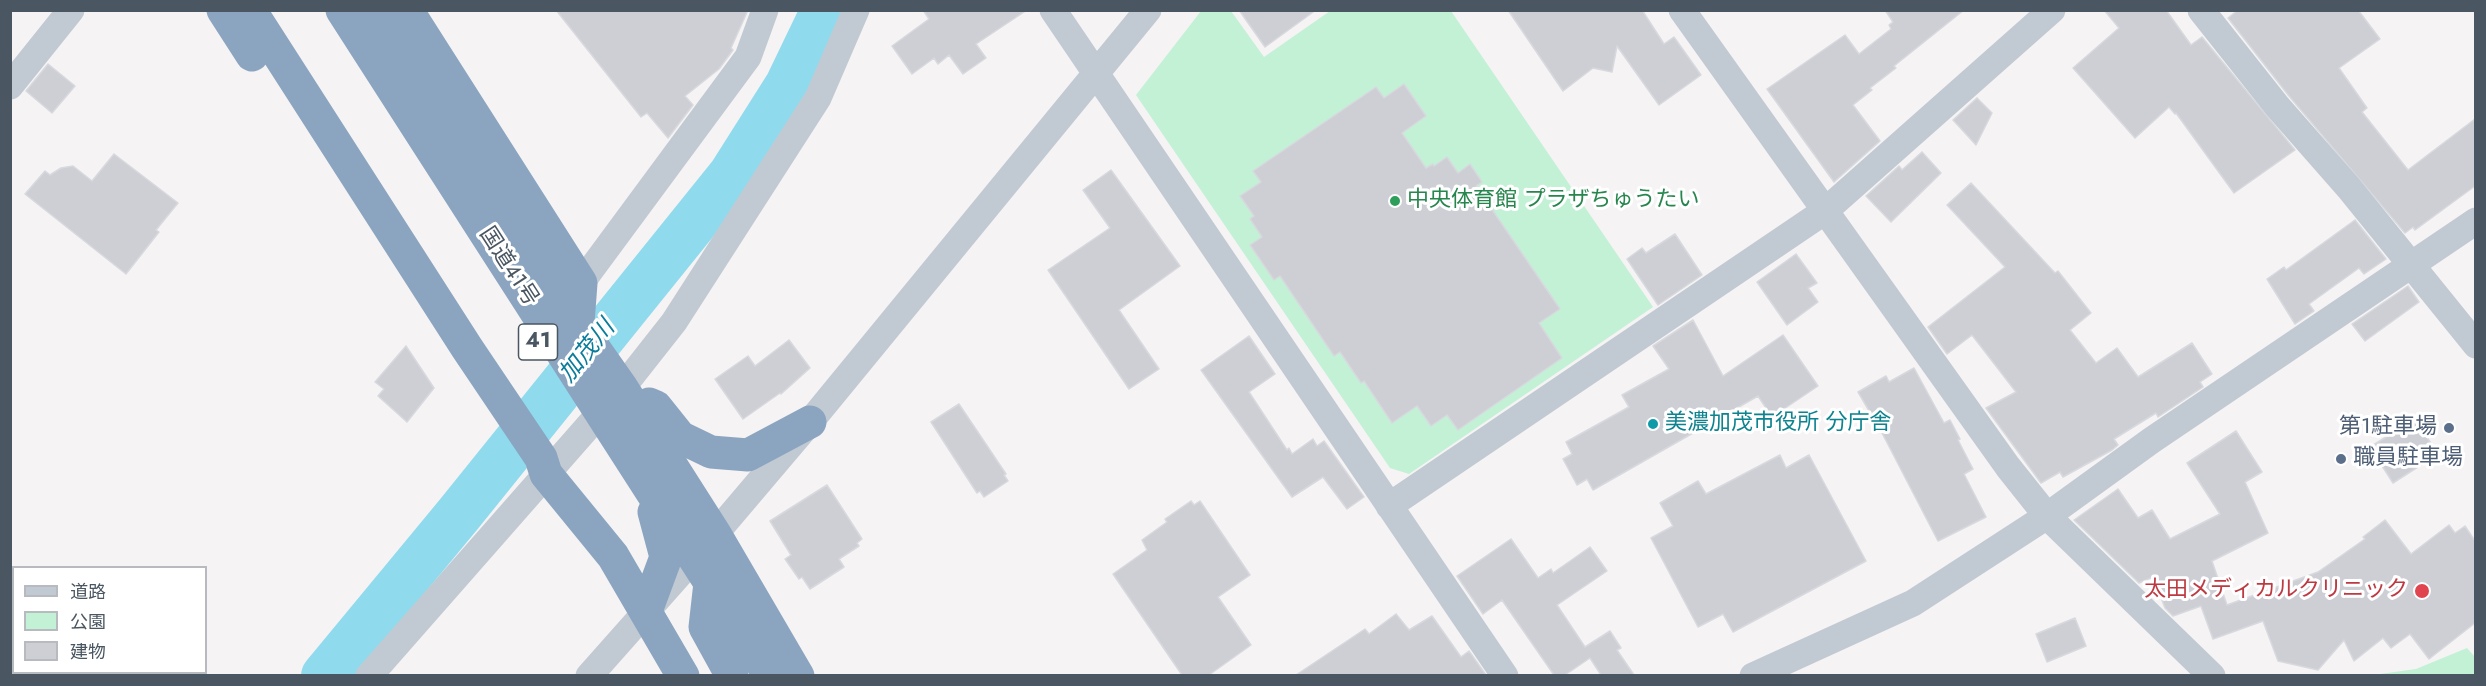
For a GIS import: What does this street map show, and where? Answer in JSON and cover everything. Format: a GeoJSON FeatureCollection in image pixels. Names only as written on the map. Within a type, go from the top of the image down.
{"type":"FeatureCollection","features":[{"type":"Feature","properties":{"kind":"highway"},"geometry":{"type":"LineString","coordinates":[[223,10],[441,348],[496,408],[538,466],[613,556],[683,675]]}},
{"type":"Feature","properties":{"kind":"highway"},"geometry":{"type":"LineString","coordinates":[[250,10],[467,348],[496,408]]}},
{"type":"Feature","properties":{"kind":"highway","name":"国道41号"},"geometry":{"type":"LineString","coordinates":[[324,10],[750,675]]}},
{"type":"Feature","properties":{"kind":"highway","name":"国道41号"},"geometry":{"type":"LineString","coordinates":[[342,10],[770,675]]}},
{"type":"Feature","properties":{"kind":"highway"},"geometry":{"type":"LineString","coordinates":[[373,10],[568,289]]}},
{"type":"Feature","properties":{"kind":"highway"},"geometry":{"type":"LineString","coordinates":[[407,10],[568,289],[581,329],[715,534],[798,675]]}},
{"type":"Feature","properties":{"kind":"highway"},"geometry":{"type":"LineString","coordinates":[[613,375],[656,407],[680,437],[711,452],[748,455],[810,422]]}},
{"type":"Feature","properties":{"kind":"highway"},"geometry":{"type":"LineString","coordinates":[[613,375],[666,556],[646,611]]}},
{"type":"Feature","properties":{"kind":"highway"},"geometry":{"type":"LineString","coordinates":[[715,534],[705,627],[732,675]]}},
{"type":"Feature","properties":{"kind":"street"},"geometry":{"type":"LineString","coordinates":[[10,86],[71,10]]}},
{"type":"Feature","properties":{"kind":"street"},"geometry":{"type":"LineString","coordinates":[[568,289],[748,57],[765,10]]}},
{"type":"Feature","properties":{"kind":"street"},"geometry":{"type":"LineString","coordinates":[[369,675],[613,375],[674,321],[818,98],[856,10]]}},
{"type":"Feature","properties":{"kind":"street"},"geometry":{"type":"LineString","coordinates":[[1053,10],[1505,675]]}},
{"type":"Feature","properties":{"kind":"street"},"geometry":{"type":"LineString","coordinates":[[589,675],[715,534],[810,422],[1148,10]]}},
{"type":"Feature","properties":{"kind":"street"},"geometry":{"type":"LineString","coordinates":[[1683,10],[2008,467],[2047,516],[2212,675]]}},
{"type":"Feature","properties":{"kind":"street"},"geometry":{"type":"LineString","coordinates":[[1389,506],[1825,211],[2052,10]]}},
{"type":"Feature","properties":{"kind":"street"},"geometry":{"type":"LineString","coordinates":[[2200,10],[2475,345]]}},
{"type":"Feature","properties":{"kind":"street"},"geometry":{"type":"LineString","coordinates":[[1753,675],[1913,603],[2047,516],[2152,440],[2475,221]]}},
{"type":"Feature","properties":{"kind":"green space","name":"中央体育館 プラザちゅうたい"},"geometry":{"type":"Polygon","coordinates":[[[1201,11],[1231,11],[1264,57],[1330,11],[1451,11],[1653,307],[1409,474],[1390,468],[1136,95],[1201,11]]]}},
{"type":"Feature","properties":{"kind":"green space"},"geometry":{"type":"Polygon","coordinates":[[[2467,648],[2475,657],[2475,675],[2373,675],[2416,669],[2467,648]]]}},
{"type":"Feature","properties":{"kind":"building"},"geometry":{"type":"Polygon","coordinates":[[[556,10],[748,10],[731,48],[733,50],[719,69],[685,96],[693,105],[668,138],[647,113],[641,117],[556,10]]]}},
{"type":"Feature","properties":{"kind":"building"},"geometry":{"type":"Polygon","coordinates":[[[923,10],[1027,10],[976,44],[986,58],[963,74],[949,55],[938,64],[934,58],[912,74],[892,46],[929,19],[923,10]]]}},
{"type":"Feature","properties":{"kind":"building"},"geometry":{"type":"Polygon","coordinates":[[[1239,10],[1316,10],[1265,47],[1239,10]]]}},
{"type":"Feature","properties":{"kind":"building"},"geometry":{"type":"Polygon","coordinates":[[[1508,10],[1642,10],[1664,44],[1674,37],[1701,75],[1659,105],[1617,46],[1612,72],[1593,68],[1563,91],[1508,10]]]}},
{"type":"Feature","properties":{"kind":"building"},"geometry":{"type":"Polygon","coordinates":[[[1885,10],[1964,10],[1894,66],[1896,68],[1853,105],[1880,141],[1834,182],[1767,89],[1845,35],[1859,54],[1891,29],[1889,25],[1893,22],[1885,10]]]}},
{"type":"Feature","properties":{"kind":"building"},"geometry":{"type":"Polygon","coordinates":[[[2104,10],[2166,10],[2191,45],[2202,37],[2295,150],[2234,193],[2176,113],[2169,107],[2135,138],[2073,68],[2119,28],[2104,10]]]}},
{"type":"Feature","properties":{"kind":"building"},"geometry":{"type":"Polygon","coordinates":[[[2238,10],[2358,10],[2380,39],[2339,68],[2367,108],[2362,112],[2408,170],[2475,119],[2475,186],[2415,230],[2413,227],[2405,233],[2289,96],[2228,18],[2238,10]]]}},
{"type":"Feature","properties":{"kind":"building"},"geometry":{"type":"Polygon","coordinates":[[[48,64],[75,86],[52,113],[26,91],[48,64]]]}},
{"type":"Feature","properties":{"kind":"building"},"geometry":{"type":"Polygon","coordinates":[[[1404,84],[1426,116],[1402,133],[1426,168],[1433,164],[1434,166],[1447,157],[1458,173],[1470,164],[1482,182],[1476,186],[1560,309],[1539,323],[1562,358],[1458,430],[1447,415],[1431,426],[1417,406],[1392,423],[1364,381],[1361,383],[1340,352],[1334,356],[1280,276],[1274,280],[1250,245],[1262,237],[1250,219],[1254,216],[1240,196],[1261,182],[1253,171],[1376,87],[1384,98],[1404,84]]]}},
{"type":"Feature","properties":{"kind":"building"},"geometry":{"type":"Polygon","coordinates":[[[1977,98],[1992,113],[1976,145],[1953,120],[1977,98]]]}},
{"type":"Feature","properties":{"kind":"building"},"geometry":{"type":"Polygon","coordinates":[[[1922,152],[1941,173],[1891,222],[1866,196],[1899,166],[1902,170],[1922,152]]]}},
{"type":"Feature","properties":{"kind":"building"},"geometry":{"type":"Polygon","coordinates":[[[114,154],[178,203],[156,230],[159,232],[126,274],[25,194],[45,171],[50,175],[61,168],[73,166],[92,181],[114,154]]]}},
{"type":"Feature","properties":{"kind":"building"},"geometry":{"type":"Polygon","coordinates":[[[1111,170],[1180,266],[1119,310],[1159,369],[1129,389],[1048,270],[1110,228],[1083,190],[1111,170]]]}},
{"type":"Feature","properties":{"kind":"building"},"geometry":{"type":"Polygon","coordinates":[[[1971,183],[2055,273],[2058,271],[2091,313],[2070,330],[2096,363],[2117,348],[2138,377],[2192,343],[2212,374],[2200,382],[2203,387],[2158,417],[2156,413],[2114,439],[2118,445],[2112,450],[2063,477],[2060,472],[2041,483],[1986,408],[2016,392],[1972,335],[1947,354],[1928,327],[2005,267],[1947,205],[1971,183]]]}},
{"type":"Feature","properties":{"kind":"building"},"geometry":{"type":"Polygon","coordinates":[[[2355,220],[2386,259],[2364,274],[2359,268],[2309,304],[2314,311],[2295,324],[2267,279],[2284,267],[2286,270],[2355,220]]]}},
{"type":"Feature","properties":{"kind":"building"},"geometry":{"type":"Polygon","coordinates":[[[1675,234],[1702,275],[1658,305],[1627,259],[1642,248],[1646,253],[1675,234]]]}},
{"type":"Feature","properties":{"kind":"building"},"geometry":{"type":"Polygon","coordinates":[[[1796,254],[1817,283],[1808,288],[1818,302],[1787,325],[1757,282],[1796,254]]]}},
{"type":"Feature","properties":{"kind":"building"},"geometry":{"type":"Polygon","coordinates":[[[2408,286],[2419,302],[2365,341],[2352,324],[2408,286]]]}},
{"type":"Feature","properties":{"kind":"building","name":"美濃加茂市役所 分庁舎"},"geometry":{"type":"Polygon","coordinates":[[[1693,320],[1723,376],[1783,335],[1818,386],[1772,417],[1758,396],[1593,490],[1587,479],[1577,485],[1563,459],[1572,454],[1566,442],[1629,407],[1622,395],[1669,369],[1653,346],[1693,320]]]}},
{"type":"Feature","properties":{"kind":"building"},"geometry":{"type":"Polygon","coordinates":[[[1249,336],[1275,374],[1249,392],[1287,450],[1289,448],[1292,454],[1313,439],[1317,446],[1324,441],[1364,497],[1347,509],[1323,477],[1292,497],[1201,370],[1249,336]]]}},
{"type":"Feature","properties":{"kind":"building"},"geometry":{"type":"Polygon","coordinates":[[[789,340],[810,368],[781,394],[743,419],[715,379],[748,356],[755,366],[789,340]]]}},
{"type":"Feature","properties":{"kind":"building"},"geometry":{"type":"Polygon","coordinates":[[[406,346],[434,388],[407,422],[378,396],[384,389],[375,382],[406,346]]]}},
{"type":"Feature","properties":{"kind":"building"},"geometry":{"type":"Polygon","coordinates":[[[1914,368],[1944,423],[1950,420],[1960,439],[1958,440],[1973,469],[1964,474],[1986,517],[1938,541],[1881,431],[1858,392],[1886,376],[1889,382],[1914,368]]]}},
{"type":"Feature","properties":{"kind":"building"},"geometry":{"type":"Polygon","coordinates":[[[959,404],[1006,474],[1004,475],[1008,481],[984,497],[980,491],[977,493],[931,422],[959,404]]]}},
{"type":"Feature","properties":{"kind":"building"},"geometry":{"type":"Polygon","coordinates":[[[2415,419],[2438,454],[2393,483],[2370,447],[2415,419]]]}},
{"type":"Feature","properties":{"kind":"building"},"geometry":{"type":"Polygon","coordinates":[[[2236,431],[2262,472],[2245,482],[2268,533],[2212,561],[2227,605],[2318,572],[2365,539],[2363,537],[2385,520],[2411,554],[2449,525],[2455,533],[2465,526],[2475,541],[2475,623],[2429,659],[2410,634],[2391,648],[2383,638],[2354,661],[2344,640],[2318,670],[2278,661],[2263,621],[2213,639],[2201,606],[2173,616],[2165,608],[2153,577],[2139,583],[2074,520],[2118,489],[2138,518],[2152,510],[2170,539],[2220,514],[2187,463],[2236,431]]]}},
{"type":"Feature","properties":{"kind":"building"},"geometry":{"type":"Polygon","coordinates":[[[1780,455],[1786,468],[1809,455],[1866,561],[1733,632],[1723,614],[1698,627],[1651,538],[1673,526],[1660,503],[1698,481],[1706,494],[1780,455]]]}},
{"type":"Feature","properties":{"kind":"building"},"geometry":{"type":"Polygon","coordinates":[[[827,485],[862,539],[857,543],[859,546],[839,559],[844,567],[810,589],[802,577],[799,579],[785,559],[791,555],[770,521],[827,485]]]}},
{"type":"Feature","properties":{"kind":"building"},"geometry":{"type":"Polygon","coordinates":[[[1191,501],[1194,505],[1200,501],[1250,575],[1218,597],[1251,645],[1209,675],[1182,675],[1113,574],[1147,550],[1142,540],[1167,522],[1165,519],[1191,501]]]}},
{"type":"Feature","properties":{"kind":"building"},"geometry":{"type":"Polygon","coordinates":[[[1511,539],[1538,578],[1551,569],[1553,573],[1590,547],[1607,571],[1557,605],[1585,647],[1610,631],[1621,648],[1617,650],[1634,675],[1601,675],[1590,658],[1565,675],[1554,675],[1502,600],[1483,614],[1457,576],[1511,539]]]}},
{"type":"Feature","properties":{"kind":"building"},"geometry":{"type":"Polygon","coordinates":[[[1396,614],[1409,630],[1432,616],[1461,657],[1469,651],[1486,675],[1296,675],[1365,629],[1369,634],[1396,614]]]}},
{"type":"Feature","properties":{"kind":"building"},"geometry":{"type":"Polygon","coordinates":[[[2075,618],[2086,646],[2047,662],[2036,634],[2075,618]]]}},
{"type":"Feature","properties":{"kind":"waterway","name":"加茂川"},"geometry":{"type":"LineString","coordinates":[[325,676],[459,514],[732,175],[789,85],[825,10]]}},
{"type":"Feature","properties":{"kind":"place","name":"中央体育館 プラザちゅうたい"},"geometry":{"type":"Point","coordinates":[1395,201]}},
{"type":"Feature","properties":{"kind":"place","name":"美濃加茂市役所 分庁舎"},"geometry":{"type":"Point","coordinates":[1653,424]}},
{"type":"Feature","properties":{"kind":"place","name":"第1駐車場"},"geometry":{"type":"Point","coordinates":[2449,428]}},
{"type":"Feature","properties":{"kind":"place","name":"職員駐車場"},"geometry":{"type":"Point","coordinates":[2341,459]}},
{"type":"Feature","properties":{"kind":"place","name":"太田メディカルクリニック"},"geometry":{"type":"Point","coordinates":[2422,591]}}]}
